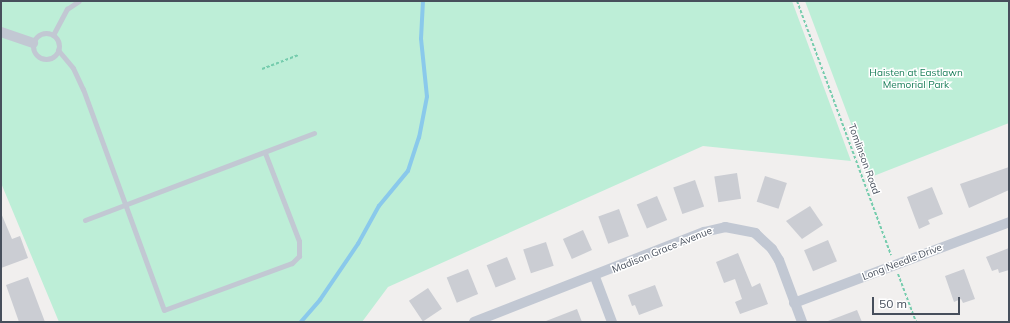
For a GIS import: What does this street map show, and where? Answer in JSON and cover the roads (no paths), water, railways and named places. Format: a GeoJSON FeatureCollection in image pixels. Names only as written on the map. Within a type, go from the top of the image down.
{"type":"FeatureCollection","features":[{"type":"Feature","properties":{"kind":"street"},"geometry":{"type":"LineString","coordinates":[[1,32],[33,43]]}},
{"type":"Feature","properties":{"kind":"street","name":"Long Needle Drive"},"geometry":{"type":"LineString","coordinates":[[794,303],[1009,222]]}},
{"type":"Feature","properties":{"kind":"street","name":"Madison Grace Avenue"},"geometry":{"type":"LineString","coordinates":[[474,322],[595,277],[704,232],[735,228],[754,233],[772,248],[779,260],[802,322]]}},
{"type":"Feature","properties":{"kind":"street"},"geometry":{"type":"LineString","coordinates":[[595,277],[612,322]]}},
{"type":"Feature","properties":{"kind":"lane"},"geometry":{"type":"LineString","coordinates":[[53,35],[67,9],[79,1]]}},
{"type":"Feature","properties":{"kind":"lane"},"geometry":{"type":"LineString","coordinates":[[58,50],[52,57],[40,57],[34,51],[33,43],[41,34],[53,35],[58,42],[58,50],[78,77],[164,310],[292,263],[299,256],[299,241],[265,152]]}},
{"type":"Feature","properties":{"kind":"lane"},"geometry":{"type":"LineString","coordinates":[[85,220],[314,133]]}},
{"type":"Feature","properties":{"kind":"waterway"},"geometry":{"type":"LineString","coordinates":[[301,322],[320,300],[358,244],[379,206],[408,171],[419,138],[427,97],[421,39],[423,1]]}},
{"type":"Feature","properties":{"kind":"park label","name":"Haisten at Eastlawn Memorial Park"},"geometry":{"type":"Point","coordinates":[916,78]}}]}
